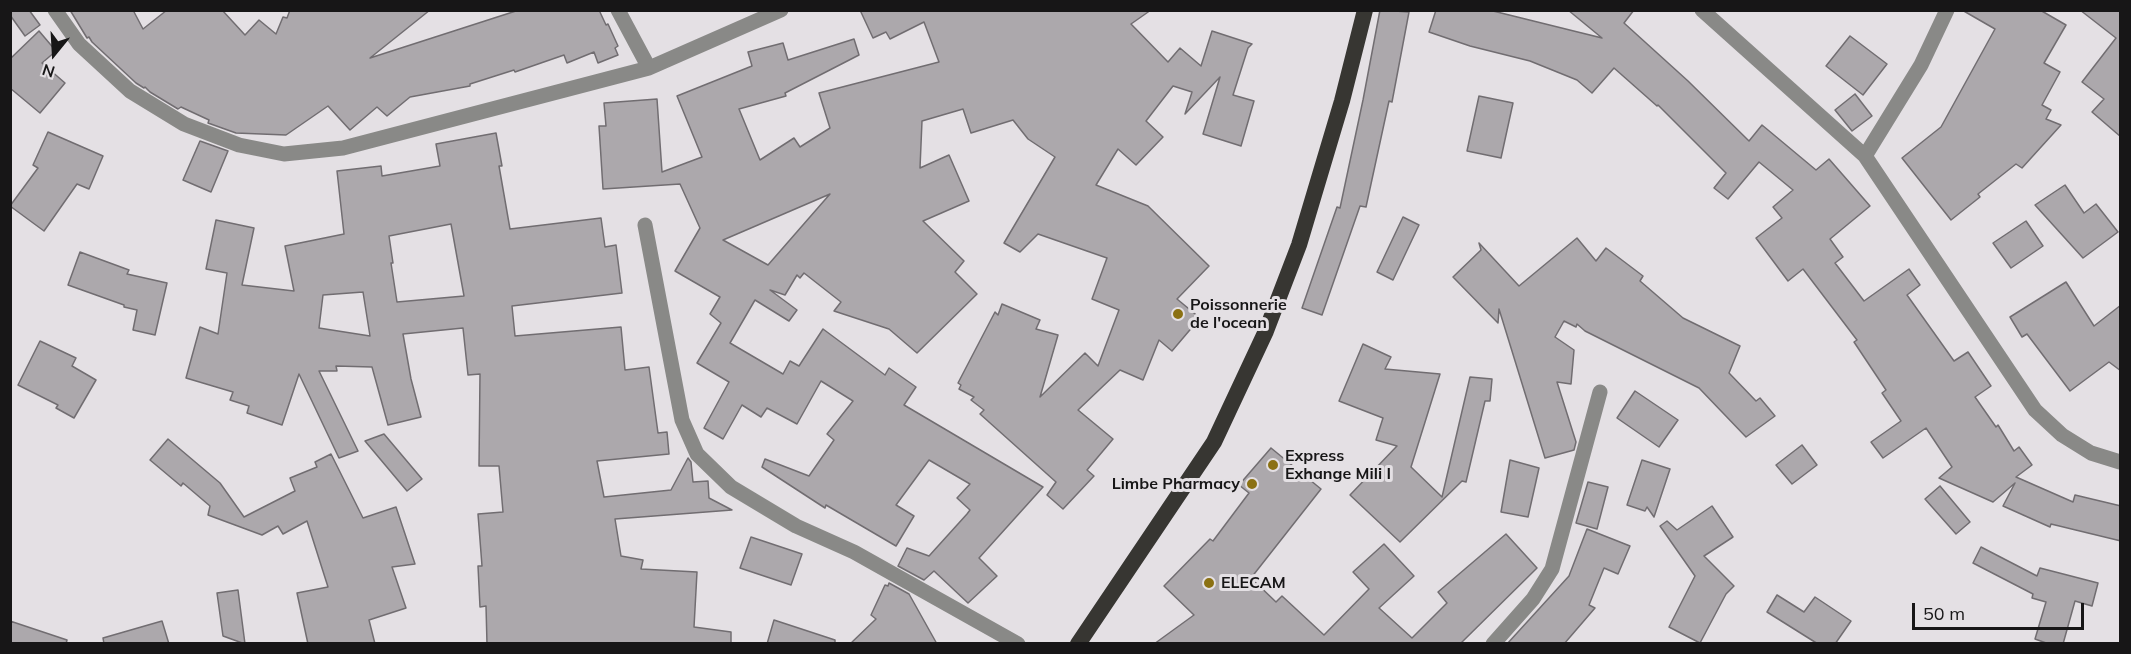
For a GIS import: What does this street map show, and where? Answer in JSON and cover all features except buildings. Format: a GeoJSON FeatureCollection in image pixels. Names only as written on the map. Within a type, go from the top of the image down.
{"type":"FeatureCollection","features":[{"type":"Feature","properties":{"kind":"highway"},"geometry":{"type":"LineString","coordinates":[[1078,644],[1214,442],[1266,331],[1299,245],[1342,100],[1365,10]]}},
{"type":"Feature","properties":{"kind":"street"},"geometry":{"type":"LineString","coordinates":[[55,10],[79,44],[130,91],[184,124],[239,145],[284,154],[343,147],[649,68],[781,10]]}},
{"type":"Feature","properties":{"kind":"street"},"geometry":{"type":"LineString","coordinates":[[618,10],[649,68]]}},
{"type":"Feature","properties":{"kind":"street"},"geometry":{"type":"LineString","coordinates":[[1702,10],[1865,156],[2036,410],[2071,441],[2091,453],[2121,462]]}},
{"type":"Feature","properties":{"kind":"street"},"geometry":{"type":"LineString","coordinates":[[1865,156],[1921,65],[1947,10]]}},
{"type":"Feature","properties":{"kind":"street"},"geometry":{"type":"LineString","coordinates":[[645,225],[682,420],[697,454],[731,487],[796,526],[854,552],[1018,644]]}},
{"type":"Feature","properties":{"kind":"street"},"geometry":{"type":"LineString","coordinates":[[1493,644],[1533,599],[1552,569],[1600,392]]}},
{"type":"Feature","properties":{"kind":"place","name":"Poissonnerie de l'ocean"},"geometry":{"type":"Point","coordinates":[1178,314]}},
{"type":"Feature","properties":{"kind":"place","name":"Express Exhange Mili I"},"geometry":{"type":"Point","coordinates":[1273,465]}},
{"type":"Feature","properties":{"kind":"place","name":"Limbe Pharmacy"},"geometry":{"type":"Point","coordinates":[1252,484]}},
{"type":"Feature","properties":{"kind":"place","name":"ELECAM"},"geometry":{"type":"Point","coordinates":[1209,583]}}]}
